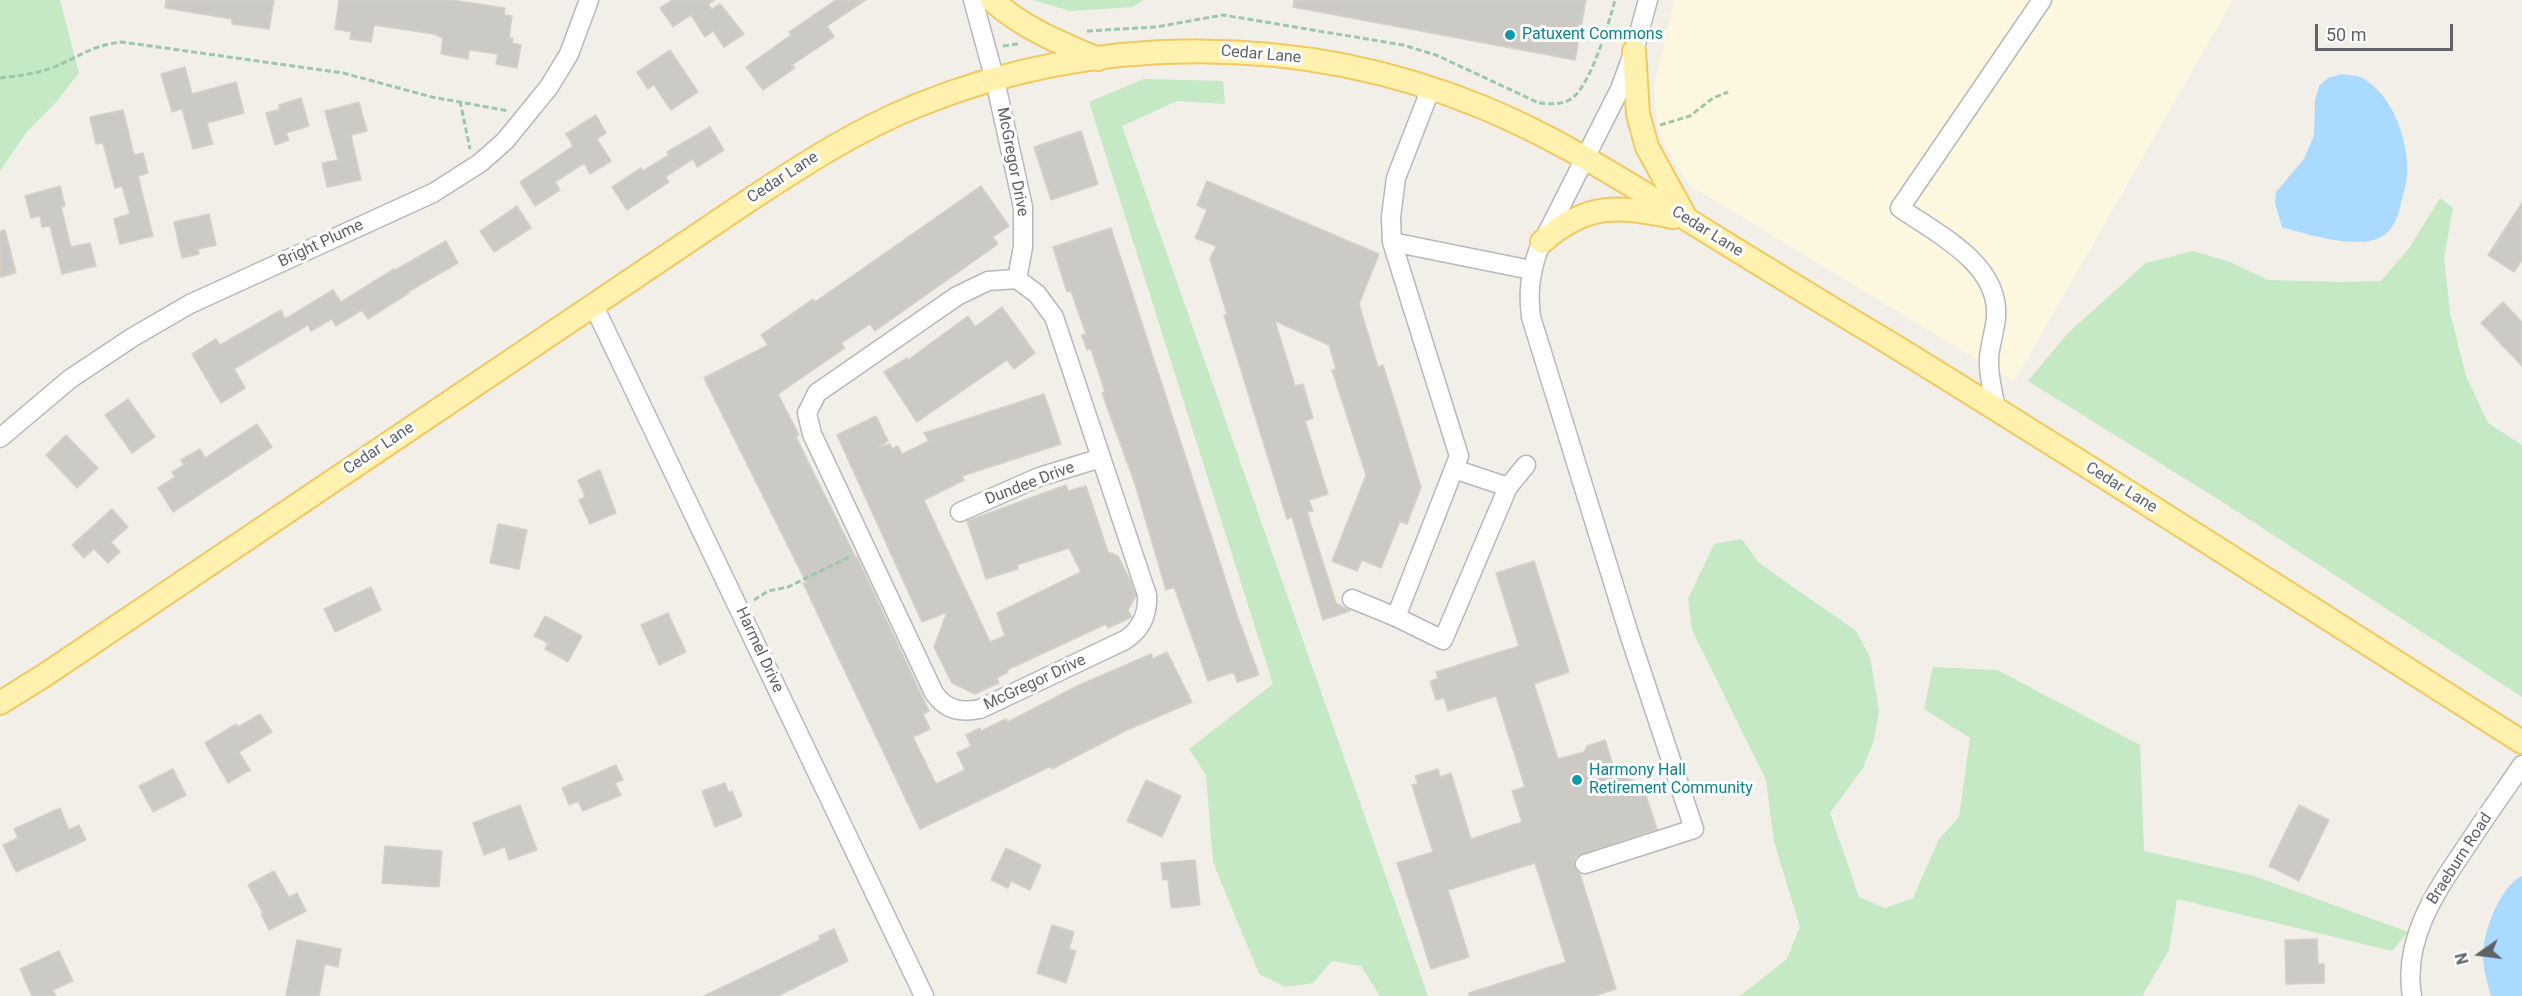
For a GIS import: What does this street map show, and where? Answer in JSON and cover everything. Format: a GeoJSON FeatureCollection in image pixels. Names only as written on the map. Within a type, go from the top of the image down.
{"type":"FeatureCollection","features":[{"type":"Feature","properties":{"kind":"main road"},"geometry":{"type":"LineString","coordinates":[[992,0],[1018,21],[1044,36],[1098,59]]}},
{"type":"Feature","properties":{"kind":"main road","name":"Cedar Lane"},"geometry":{"type":"LineString","coordinates":[[0,704],[593,304],[788,174],[841,142],[921,104],[1041,68],[1136,53],[1234,51],[1290,56],[1387,74],[1483,107],[1584,156],[1996,409],[2522,742]]}},
{"type":"Feature","properties":{"kind":"main road"},"geometry":{"type":"LineString","coordinates":[[1634,51],[1635,92],[1645,139],[1658,169],[1687,219]]}},
{"type":"Feature","properties":{"kind":"main road"},"geometry":{"type":"LineString","coordinates":[[1542,242],[1560,226],[1578,217],[1608,209],[1631,208],[1687,219]]}},
{"type":"Feature","properties":{"kind":"street","name":"Bright Plume"},"geometry":{"type":"LineString","coordinates":[[0,438],[70,379],[190,304],[433,193],[480,163],[505,141],[549,87],[568,54],[589,0]]}},
{"type":"Feature","properties":{"kind":"street","name":"McGregor Drive"},"geometry":{"type":"LineString","coordinates":[[973,0],[995,80],[1023,207],[1023,247],[1017,279]]}},
{"type":"Feature","properties":{"kind":"street"},"geometry":{"type":"LineString","coordinates":[[1585,864],[1694,829],[1630,637],[1531,317],[1528,293],[1531,270],[1542,242],[1620,89],[1634,51],[1648,0]]}},
{"type":"Feature","properties":{"kind":"street"},"geometry":{"type":"LineString","coordinates":[[1996,409],[1989,361],[1996,316],[1990,287],[1982,272],[1968,256],[1900,208],[2042,0]]}},
{"type":"Feature","properties":{"kind":"street"},"geometry":{"type":"LineString","coordinates":[[1396,617],[1460,456],[1392,242],[1390,218],[1395,178],[1431,88]]}},
{"type":"Feature","properties":{"kind":"street"},"geometry":{"type":"LineString","coordinates":[[1392,242],[1531,270]]}},
{"type":"Feature","properties":{"kind":"street","name":"McGregor Drive"},"geometry":{"type":"LineString","coordinates":[[1017,279],[1037,294],[1054,317],[1101,458],[1147,594],[1147,606],[1141,625],[1125,640],[980,709],[959,712],[941,702],[933,693],[812,435],[807,413],[817,393],[957,296],[988,281],[1017,279]]}},
{"type":"Feature","properties":{"kind":"street","name":"Harmel Drive"},"geometry":{"type":"LineString","coordinates":[[593,304],[741,612],[920,995]]}},
{"type":"Feature","properties":{"kind":"street","name":"Dundee Drive"},"geometry":{"type":"LineString","coordinates":[[960,512],[1030,480],[1101,458]]}},
{"type":"Feature","properties":{"kind":"street"},"geometry":{"type":"LineString","coordinates":[[1352,599],[1443,640],[1508,487],[1526,465]]}},
{"type":"Feature","properties":{"kind":"street"},"geometry":{"type":"LineString","coordinates":[[1454,469],[1508,487]]}},
{"type":"Feature","properties":{"kind":"street","name":"Braeburn Road"},"geometry":{"type":"LineString","coordinates":[[2412,996],[2411,962],[2423,917],[2439,887],[2522,765]]}},
{"type":"Feature","properties":{"kind":"path"},"geometry":{"type":"LineString","coordinates":[[1082,32],[1156,27],[1223,15],[1403,45],[1436,55],[1539,103],[1556,104],[1571,99],[1586,84],[1615,0]]}},
{"type":"Feature","properties":{"kind":"path"},"geometry":{"type":"LineString","coordinates":[[0,78],[52,68],[104,44],[122,42],[343,73],[432,97],[528,114]]}},
{"type":"Feature","properties":{"kind":"path"},"geometry":{"type":"LineString","coordinates":[[1655,127],[1690,116],[1713,98],[1728,92]]}},
{"type":"Feature","properties":{"kind":"path"},"geometry":{"type":"LineString","coordinates":[[460,101],[468,148],[480,163]]}},
{"type":"Feature","properties":{"kind":"path"},"geometry":{"type":"LineString","coordinates":[[741,612],[768,591],[788,587],[866,549]]}},
{"type":"Feature","properties":{"kind":"shaded area"},"geometry":{"type":"Polygon","coordinates":[[[1674,0],[2233,0],[2014,382],[1689,185],[1668,151],[1660,133],[1656,115],[1654,88],[1674,0]]]}},
{"type":"Feature","properties":{"kind":"green space"},"geometry":{"type":"Polygon","coordinates":[[[0,0],[60,0],[79,73],[57,101],[25,134],[0,171],[0,0]]]}},
{"type":"Feature","properties":{"kind":"green space"},"geometry":{"type":"Polygon","coordinates":[[[1033,0],[1143,0],[1133,7],[1070,11],[1033,0]]]}},
{"type":"Feature","properties":{"kind":"green space"},"geometry":{"type":"Polygon","coordinates":[[[1144,79],[1223,81],[1225,104],[1177,101],[1122,126],[1428,996],[1380,996],[1361,966],[1332,961],[1313,983],[1286,987],[1259,974],[1213,862],[1206,775],[1189,749],[1273,684],[1089,102],[1144,79]]]}},
{"type":"Feature","properties":{"kind":"green space"},"geometry":{"type":"Polygon","coordinates":[[[2440,198],[2453,208],[2444,257],[2450,312],[2466,376],[2488,423],[2522,445],[2522,697],[2221,501],[2028,381],[2068,333],[2146,263],[2193,251],[2230,262],[2268,280],[2381,281],[2410,247],[2440,198]]]}},
{"type":"Feature","properties":{"kind":"green space"},"geometry":{"type":"Polygon","coordinates":[[[1742,539],[1759,563],[1856,631],[1870,657],[1879,711],[1874,740],[1863,768],[1830,813],[1859,897],[1885,908],[1913,898],[1939,839],[1959,817],[1970,738],[1924,709],[1933,667],[1997,670],[2140,745],[2144,851],[2251,875],[2408,932],[2392,951],[2177,899],[2169,950],[2142,996],[1740,996],[1787,959],[1800,927],[1774,842],[1766,780],[1692,630],[1688,599],[1714,544],[1742,539]]]}},
{"type":"Feature","properties":{"kind":"water"},"geometry":{"type":"Polygon","coordinates":[[[2342,74],[2360,77],[2382,94],[2397,119],[2405,148],[2407,176],[2397,218],[2385,234],[2371,241],[2332,240],[2282,227],[2275,203],[2276,192],[2304,159],[2314,135],[2315,101],[2319,86],[2328,78],[2342,74]]]}},
{"type":"Feature","properties":{"kind":"water"},"geometry":{"type":"Polygon","coordinates":[[[2522,876],[2522,996],[2491,996],[2483,959],[2486,934],[2500,899],[2514,881],[2522,876]]]}},
{"type":"Feature","properties":{"kind":"building"},"geometry":{"type":"Polygon","coordinates":[[[166,0],[274,0],[269,29],[232,24],[232,19],[165,8],[166,0]]]}},
{"type":"Feature","properties":{"kind":"building"},"geometry":{"type":"Polygon","coordinates":[[[339,0],[452,0],[505,8],[504,15],[512,16],[509,38],[513,38],[512,43],[521,45],[517,68],[496,64],[498,54],[469,50],[468,59],[441,54],[443,38],[434,34],[374,25],[371,42],[350,39],[351,32],[335,29],[339,0]]]}},
{"type":"Feature","properties":{"kind":"building"},"geometry":{"type":"Polygon","coordinates":[[[672,0],[715,0],[708,4],[712,9],[720,4],[744,34],[724,47],[713,31],[705,37],[691,15],[673,27],[660,8],[672,0]]]}},
{"type":"Feature","properties":{"kind":"building"},"geometry":{"type":"Polygon","coordinates":[[[836,0],[866,0],[827,26],[834,37],[792,65],[795,68],[763,90],[746,67],[791,35],[789,32],[836,0]]]}},
{"type":"Feature","properties":{"kind":"building","name":"Patuxent Commons"},"geometry":{"type":"Polygon","coordinates":[[[1294,0],[1586,0],[1575,60],[1293,7],[1294,0]]]}},
{"type":"Feature","properties":{"kind":"building"},"geometry":{"type":"Polygon","coordinates":[[[670,50],[698,92],[671,110],[654,85],[648,89],[637,72],[670,50]]]}},
{"type":"Feature","properties":{"kind":"building"},"geometry":{"type":"Polygon","coordinates":[[[185,67],[192,94],[236,82],[244,113],[207,123],[213,144],[193,149],[182,109],[172,112],[161,74],[185,67]]]}},
{"type":"Feature","properties":{"kind":"building"},"geometry":{"type":"Polygon","coordinates":[[[301,98],[309,126],[286,133],[289,140],[275,145],[266,113],[280,109],[279,105],[301,98]]]}},
{"type":"Feature","properties":{"kind":"building"},"geometry":{"type":"Polygon","coordinates":[[[359,102],[367,131],[351,135],[361,180],[327,187],[322,163],[338,160],[325,111],[359,102]]]}},
{"type":"Feature","properties":{"kind":"building"},"geometry":{"type":"Polygon","coordinates":[[[123,110],[134,155],[143,153],[148,173],[138,176],[153,236],[120,244],[114,219],[130,214],[122,186],[115,188],[103,143],[96,144],[90,117],[123,110]]]}},
{"type":"Feature","properties":{"kind":"building"},"geometry":{"type":"Polygon","coordinates":[[[596,115],[606,133],[597,139],[611,161],[590,174],[584,163],[555,182],[560,190],[535,206],[520,182],[573,146],[566,134],[596,115]]]}},
{"type":"Feature","properties":{"kind":"building"},"geometry":{"type":"Polygon","coordinates":[[[710,127],[724,150],[697,167],[693,159],[665,177],[669,182],[627,210],[612,187],[641,168],[643,171],[669,155],[667,152],[710,127]]]}},
{"type":"Feature","properties":{"kind":"building"},"geometry":{"type":"Polygon","coordinates":[[[1081,131],[1098,184],[1051,200],[1034,147],[1081,131]]]}},
{"type":"Feature","properties":{"kind":"building"},"geometry":{"type":"Polygon","coordinates":[[[1207,181],[1379,254],[1359,304],[1378,367],[1383,365],[1421,487],[1407,524],[1400,521],[1381,568],[1362,560],[1357,571],[1332,561],[1366,475],[1332,370],[1336,369],[1329,345],[1275,321],[1295,386],[1303,384],[1313,418],[1305,421],[1328,494],[1309,500],[1313,511],[1307,512],[1336,603],[1350,611],[1323,620],[1292,517],[1287,519],[1224,315],[1227,314],[1210,259],[1216,246],[1195,238],[1207,210],[1197,205],[1207,181]]]}},
{"type":"Feature","properties":{"kind":"building"},"geometry":{"type":"Polygon","coordinates":[[[60,186],[65,206],[61,207],[71,247],[90,243],[96,266],[62,274],[50,226],[42,227],[40,216],[31,218],[25,196],[60,186]]]}},
{"type":"Feature","properties":{"kind":"building"},"geometry":{"type":"Polygon","coordinates":[[[981,186],[1009,226],[993,237],[998,244],[875,331],[870,324],[841,343],[845,348],[778,394],[799,435],[796,437],[857,557],[929,711],[923,714],[930,729],[913,737],[936,784],[965,770],[957,753],[971,746],[966,735],[980,728],[981,731],[1006,719],[1008,722],[1077,686],[1151,654],[1153,659],[1167,652],[1192,702],[1125,731],[1052,769],[1051,766],[920,829],[803,583],[806,582],[704,378],[768,345],[761,335],[813,299],[815,302],[981,186]]]}},
{"type":"Feature","properties":{"kind":"building"},"geometry":{"type":"Polygon","coordinates":[[[2522,203],[2522,260],[2514,272],[2488,255],[2522,203]]]}},
{"type":"Feature","properties":{"kind":"building"},"geometry":{"type":"Polygon","coordinates":[[[517,206],[531,228],[494,252],[480,231],[517,206]]]}},
{"type":"Feature","properties":{"kind":"building"},"geometry":{"type":"Polygon","coordinates":[[[209,214],[216,245],[198,249],[199,254],[182,258],[174,222],[209,214]]]}},
{"type":"Feature","properties":{"kind":"building"},"geometry":{"type":"Polygon","coordinates":[[[1111,228],[1238,618],[1259,675],[1237,682],[1234,672],[1208,681],[1174,587],[1166,590],[1135,484],[1102,393],[1105,392],[1091,349],[1087,350],[1082,335],[1086,334],[1071,291],[1067,292],[1053,247],[1111,228]]]}},
{"type":"Feature","properties":{"kind":"building"},"geometry":{"type":"Polygon","coordinates":[[[5,230],[16,273],[0,277],[0,231],[5,230]]]}},
{"type":"Feature","properties":{"kind":"building"},"geometry":{"type":"Polygon","coordinates":[[[446,241],[458,263],[368,319],[362,310],[336,326],[332,319],[311,331],[308,325],[234,369],[245,388],[221,403],[192,354],[216,339],[220,345],[281,310],[285,319],[333,290],[341,302],[394,269],[446,241]]]}},
{"type":"Feature","properties":{"kind":"building"},"geometry":{"type":"Polygon","coordinates":[[[2503,302],[2522,322],[2522,366],[2481,323],[2503,302]]]}},
{"type":"Feature","properties":{"kind":"building"},"geometry":{"type":"Polygon","coordinates":[[[1002,307],[1035,353],[1014,369],[1007,360],[917,422],[884,372],[907,358],[908,360],[968,316],[975,327],[1002,307]]]}},
{"type":"Feature","properties":{"kind":"building"},"geometry":{"type":"Polygon","coordinates":[[[1044,394],[1061,444],[962,476],[964,480],[924,500],[990,642],[1005,636],[997,613],[1081,572],[1069,548],[1017,565],[1018,569],[986,579],[967,521],[1066,485],[1068,491],[1086,486],[1108,552],[1118,556],[1136,596],[1128,610],[1132,617],[1108,628],[1106,624],[1007,670],[1008,672],[997,678],[999,683],[975,694],[952,683],[934,647],[947,612],[922,622],[837,435],[876,416],[888,441],[879,447],[890,444],[892,449],[898,446],[902,454],[929,441],[924,433],[1044,394]]]}},
{"type":"Feature","properties":{"kind":"building"},"geometry":{"type":"Polygon","coordinates":[[[128,399],[155,437],[132,453],[105,415],[128,399]]]}},
{"type":"Feature","properties":{"kind":"building"},"geometry":{"type":"Polygon","coordinates":[[[257,424],[272,447],[173,512],[158,488],[175,477],[172,472],[184,465],[181,460],[200,449],[205,458],[257,424]]]}},
{"type":"Feature","properties":{"kind":"building"},"geometry":{"type":"Polygon","coordinates":[[[66,435],[98,468],[77,488],[46,455],[66,435]]]}},
{"type":"Feature","properties":{"kind":"building"},"geometry":{"type":"Polygon","coordinates":[[[600,470],[616,513],[590,524],[579,500],[585,497],[578,480],[600,470]]]}},
{"type":"Feature","properties":{"kind":"building"},"geometry":{"type":"Polygon","coordinates":[[[112,509],[128,527],[111,542],[120,552],[108,563],[94,549],[84,558],[72,545],[112,509]]]}},
{"type":"Feature","properties":{"kind":"building"},"geometry":{"type":"Polygon","coordinates":[[[498,524],[527,530],[519,569],[490,563],[498,524]]]}},
{"type":"Feature","properties":{"kind":"building","name":"Harmony Hall Retirement Community"},"geometry":{"type":"Polygon","coordinates":[[[1534,561],[1569,672],[1534,684],[1558,759],[1584,752],[1587,746],[1605,740],[1615,772],[1643,786],[1657,829],[1575,857],[1575,868],[1580,874],[1616,989],[1594,996],[1469,996],[1469,993],[1566,962],[1535,863],[1448,890],[1469,957],[1431,969],[1397,863],[1433,852],[1412,785],[1418,784],[1415,776],[1438,769],[1440,777],[1451,773],[1471,839],[1522,822],[1512,791],[1525,787],[1496,696],[1448,711],[1444,698],[1436,700],[1430,681],[1438,679],[1436,672],[1519,646],[1496,573],[1534,561]]]}},
{"type":"Feature","properties":{"kind":"building"},"geometry":{"type":"Polygon","coordinates":[[[371,587],[381,610],[335,632],[324,609],[371,587]]]}},
{"type":"Feature","properties":{"kind":"building"},"geometry":{"type":"Polygon","coordinates":[[[668,613],[686,652],[659,665],[641,625],[668,613]]]}},
{"type":"Feature","properties":{"kind":"building"},"geometry":{"type":"Polygon","coordinates":[[[545,616],[582,636],[568,662],[545,649],[548,643],[534,636],[545,616]]]}},
{"type":"Feature","properties":{"kind":"building"},"geometry":{"type":"Polygon","coordinates":[[[260,714],[272,732],[239,752],[250,770],[228,783],[205,743],[236,724],[238,727],[260,714]]]}},
{"type":"Feature","properties":{"kind":"building"},"geometry":{"type":"Polygon","coordinates":[[[616,765],[623,780],[615,783],[621,795],[583,811],[578,801],[569,805],[562,788],[616,765]]]}},
{"type":"Feature","properties":{"kind":"building"},"geometry":{"type":"Polygon","coordinates":[[[173,769],[186,795],[153,812],[139,786],[173,769]]]}},
{"type":"Feature","properties":{"kind":"building"},"geometry":{"type":"Polygon","coordinates":[[[1146,780],[1181,796],[1162,837],[1127,821],[1146,780]]]}},
{"type":"Feature","properties":{"kind":"building"},"geometry":{"type":"Polygon","coordinates":[[[725,783],[729,793],[732,791],[742,816],[715,827],[702,791],[725,783]]]}},
{"type":"Feature","properties":{"kind":"building"},"geometry":{"type":"Polygon","coordinates":[[[520,805],[537,850],[509,860],[505,847],[484,855],[473,823],[520,805]]]}},
{"type":"Feature","properties":{"kind":"building"},"geometry":{"type":"Polygon","coordinates":[[[2299,805],[2329,820],[2299,881],[2269,866],[2299,805]]]}},
{"type":"Feature","properties":{"kind":"building"},"geometry":{"type":"Polygon","coordinates":[[[60,808],[69,830],[79,825],[86,840],[16,872],[3,845],[18,838],[14,829],[60,808]]]}},
{"type":"Feature","properties":{"kind":"building"},"geometry":{"type":"Polygon","coordinates":[[[385,846],[442,851],[439,887],[382,883],[385,846]]]}},
{"type":"Feature","properties":{"kind":"building"},"geometry":{"type":"Polygon","coordinates":[[[1006,848],[1041,865],[1030,890],[1011,881],[1008,888],[991,880],[1006,848]]]}},
{"type":"Feature","properties":{"kind":"building"},"geometry":{"type":"Polygon","coordinates":[[[1195,860],[1200,905],[1171,908],[1168,879],[1163,880],[1161,863],[1195,860]]]}},
{"type":"Feature","properties":{"kind":"building"},"geometry":{"type":"Polygon","coordinates":[[[274,871],[289,897],[297,893],[306,911],[269,930],[248,885],[274,871]]]}},
{"type":"Feature","properties":{"kind":"building"},"geometry":{"type":"Polygon","coordinates":[[[1052,925],[1074,932],[1069,949],[1076,951],[1066,983],[1037,973],[1052,925]]]}},
{"type":"Feature","properties":{"kind":"building"},"geometry":{"type":"Polygon","coordinates":[[[834,929],[848,961],[778,996],[704,996],[820,940],[819,936],[834,929]]]}},
{"type":"Feature","properties":{"kind":"building"},"geometry":{"type":"Polygon","coordinates":[[[2317,939],[2318,964],[2324,964],[2324,983],[2286,984],[2285,940],[2317,939]]]}},
{"type":"Feature","properties":{"kind":"building"},"geometry":{"type":"Polygon","coordinates":[[[297,940],[341,949],[338,967],[325,964],[319,996],[286,996],[297,940]]]}},
{"type":"Feature","properties":{"kind":"building"},"geometry":{"type":"Polygon","coordinates":[[[59,951],[73,981],[53,990],[56,996],[32,996],[20,969],[59,951]]]}},
{"type":"Feature","properties":{"kind":"place","name":"Patuxent Commons"},"geometry":{"type":"Point","coordinates":[1510,35]}},
{"type":"Feature","properties":{"kind":"place","name":"Harmony Hall Retirement Community"},"geometry":{"type":"Point","coordinates":[1577,780]}}]}
